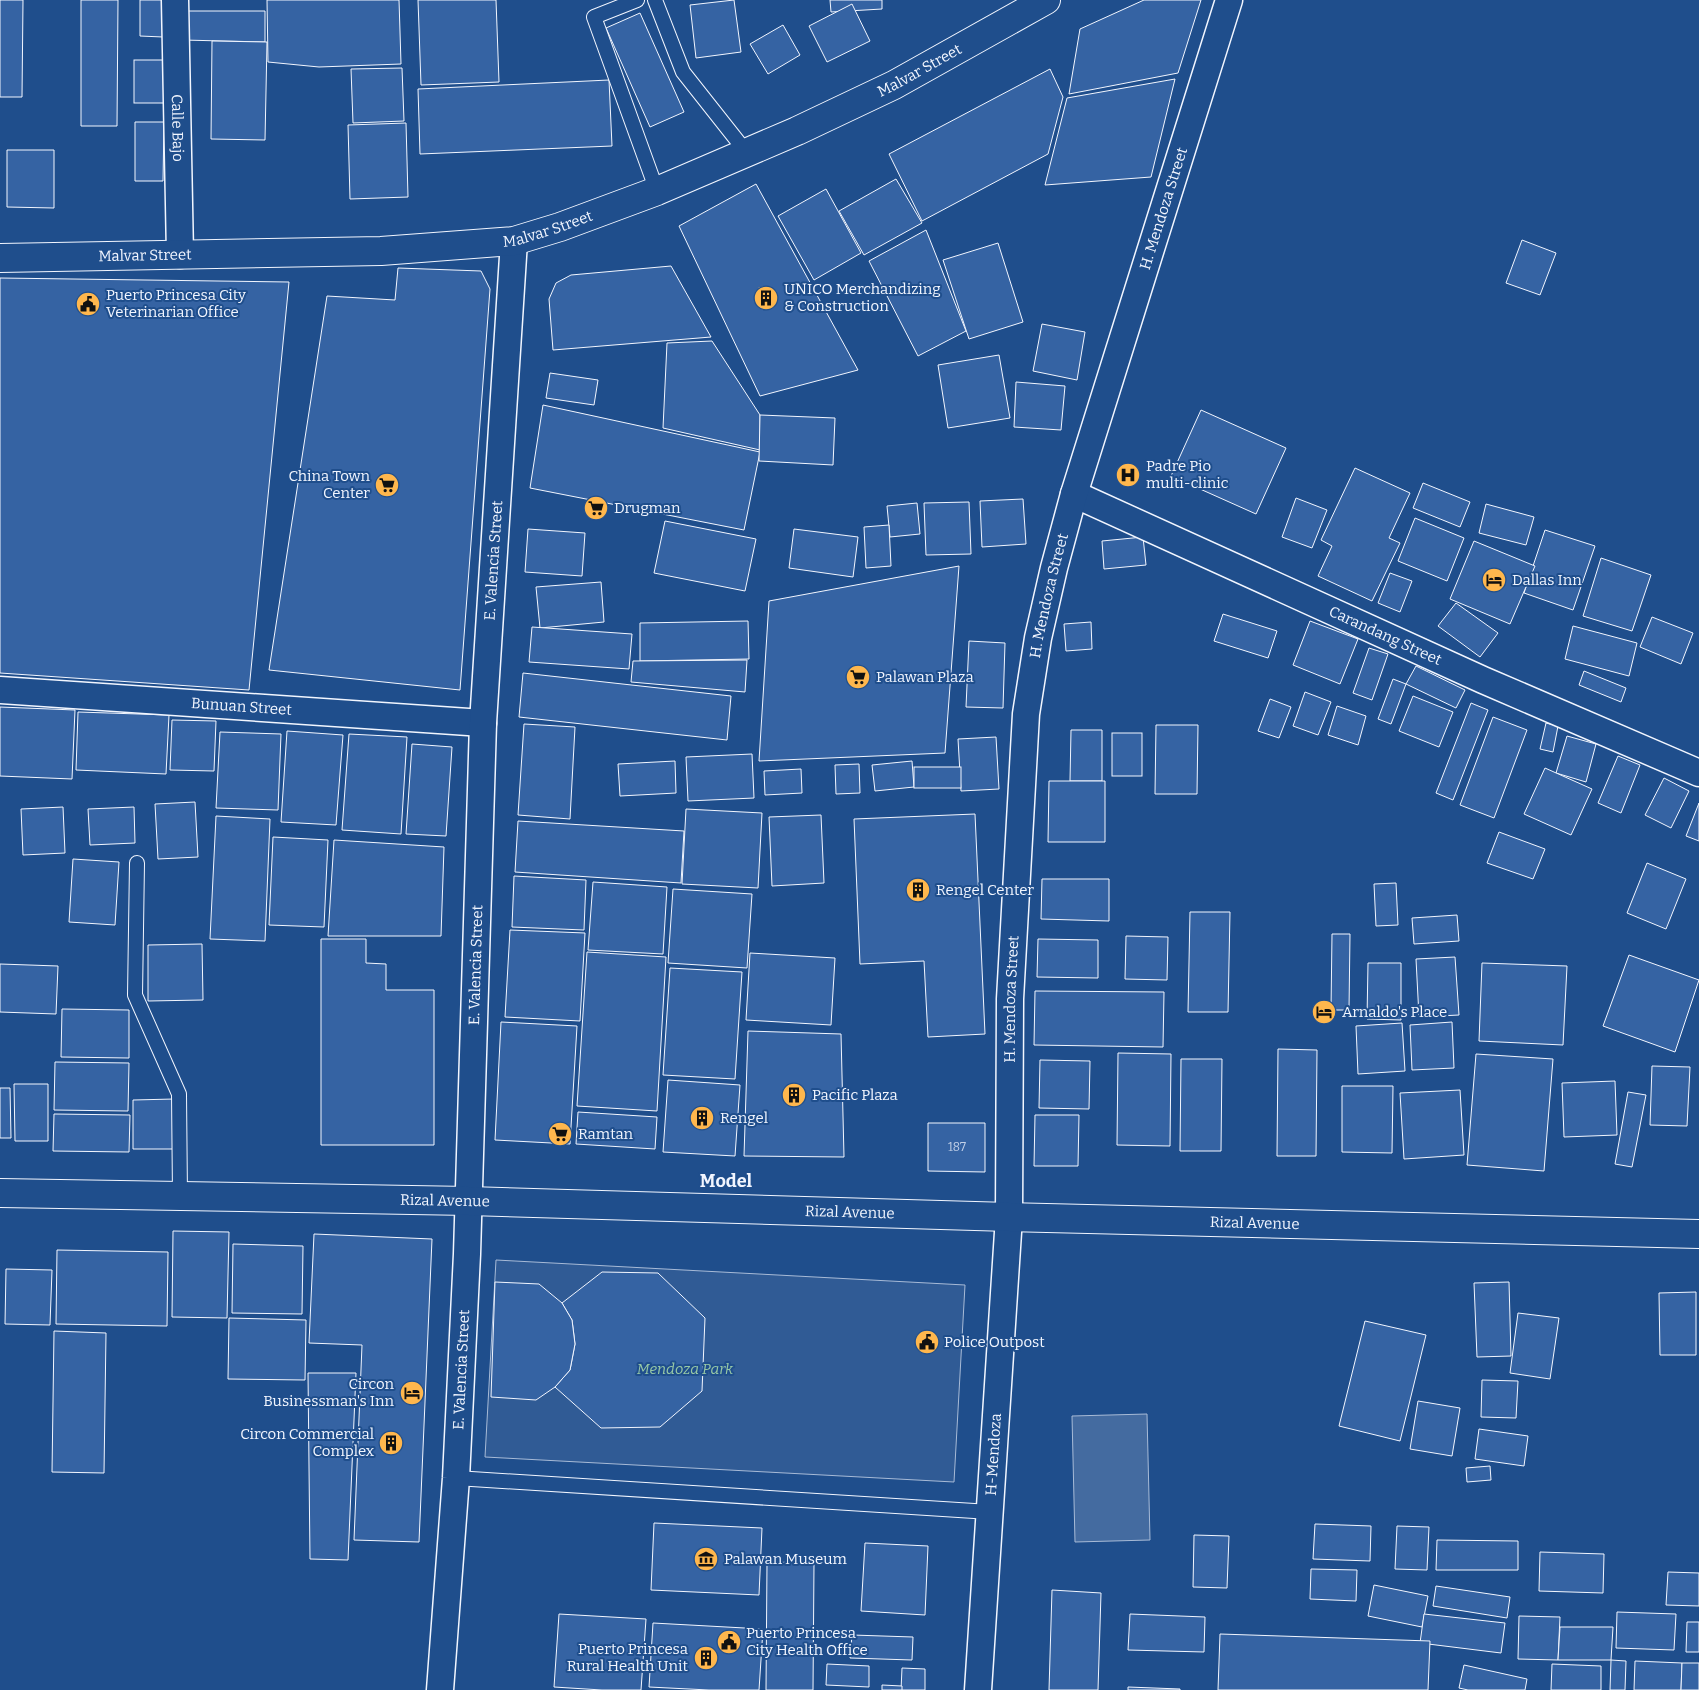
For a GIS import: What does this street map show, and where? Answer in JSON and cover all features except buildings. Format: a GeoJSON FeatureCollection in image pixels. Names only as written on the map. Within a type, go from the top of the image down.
{"type":"FeatureCollection","features":[{"type":"Feature","properties":{"kind":"main road","name":"Malvar Street"},"geometry":{"type":"LineString","coordinates":[[0,258],[381,251],[514,241],[560,227],[657,191],[747,153],[894,85],[1046,0]]}},
{"type":"Feature","properties":{"kind":"main road","name":"Rizal Avenue"},"geometry":{"type":"LineString","coordinates":[[0,1193],[469,1201],[1009,1217],[1699,1234]]}},
{"type":"Feature","properties":{"kind":"street","name":"Calle Bajo"},"geometry":{"type":"LineString","coordinates":[[175,0],[180,255]]}},
{"type":"Feature","properties":{"kind":"street","name":"H. Mendoza Street"},"geometry":{"type":"LineString","coordinates":[[1009,1217],[1010,999],[1026,714],[1038,638],[1074,494],[1229,0]]}},
{"type":"Feature","properties":{"kind":"street","name":"E. Valencia Street"},"geometry":{"type":"LineString","coordinates":[[440,1690],[456,1478],[469,1201],[483,723],[514,241]]}},
{"type":"Feature","properties":{"kind":"street","name":"Carandang Street"},"geometry":{"type":"LineString","coordinates":[[1074,494],[1483,680],[1699,772]]}},
{"type":"Feature","properties":{"kind":"street","name":"Bunuan Street"},"geometry":{"type":"LineString","coordinates":[[0,690],[483,723]]}},
{"type":"Feature","properties":{"kind":"street","name":"H-Mendoza"},"geometry":{"type":"LineString","coordinates":[[978,1690],[1009,1217]]}},
{"type":"Feature","properties":{"kind":"lane"},"geometry":{"type":"LineString","coordinates":[[637,0],[594,17],[657,191]]}},
{"type":"Feature","properties":{"kind":"lane"},"geometry":{"type":"LineString","coordinates":[[655,0],[683,72],[747,153]]}},
{"type":"Feature","properties":{"kind":"lane"},"geometry":{"type":"LineString","coordinates":[[138,863],[135,995],[179,1094],[180,1196]]}},
{"type":"Feature","properties":{"kind":"lane"},"geometry":{"type":"LineString","coordinates":[[456,1478],[990,1512]]}},
{"type":"Feature","properties":{"kind":"shaded area","name":"Mendoza Park"},"geometry":{"type":"Polygon","coordinates":[[[496,1260],[965,1285],[954,1482],[485,1457],[496,1260]]]}},
{"type":"Feature","properties":{"kind":"shaded area"},"geometry":{"type":"Polygon","coordinates":[[[1147,1414],[1150,1540],[1075,1542],[1072,1416],[1147,1414]]]}},
{"type":"Feature","properties":{"kind":"place","name":"UNICO Merchandizing & Construction"},"geometry":{"type":"Point","coordinates":[766,298]}},
{"type":"Feature","properties":{"kind":"place","name":"Puerto Princesa City Veterinarian Office"},"geometry":{"type":"Point","coordinates":[88,304]}},
{"type":"Feature","properties":{"kind":"place","name":"Padre Pio multi-clinic"},"geometry":{"type":"Point","coordinates":[1128,475]}},
{"type":"Feature","properties":{"kind":"place","name":"China Town Center"},"geometry":{"type":"Point","coordinates":[387,485]}},
{"type":"Feature","properties":{"kind":"place","name":"Drugman"},"geometry":{"type":"Point","coordinates":[596,508]}},
{"type":"Feature","properties":{"kind":"place","name":"Dallas Inn"},"geometry":{"type":"Point","coordinates":[1494,580]}},
{"type":"Feature","properties":{"kind":"place","name":"Palawan Plaza"},"geometry":{"type":"Point","coordinates":[858,677]}},
{"type":"Feature","properties":{"kind":"place","name":"Rengel Center"},"geometry":{"type":"Point","coordinates":[918,890]}},
{"type":"Feature","properties":{"kind":"place","name":"Arnaldo's Place"},"geometry":{"type":"Point","coordinates":[1324,1012]}},
{"type":"Feature","properties":{"kind":"place","name":"Pacific Plaza"},"geometry":{"type":"Point","coordinates":[794,1095]}},
{"type":"Feature","properties":{"kind":"place","name":"Rengel"},"geometry":{"type":"Point","coordinates":[702,1118]}},
{"type":"Feature","properties":{"kind":"place","name":"Ramtan"},"geometry":{"type":"Point","coordinates":[560,1134]}},
{"type":"Feature","properties":{"kind":"place","name":"Police Outpost"},"geometry":{"type":"Point","coordinates":[927,1342]}},
{"type":"Feature","properties":{"kind":"place","name":"Circon Businessman's Inn"},"geometry":{"type":"Point","coordinates":[412,1393]}},
{"type":"Feature","properties":{"kind":"place","name":"Circon Commercial Complex"},"geometry":{"type":"Point","coordinates":[391,1443]}},
{"type":"Feature","properties":{"kind":"place","name":"Palawan Museum"},"geometry":{"type":"Point","coordinates":[706,1559]}},
{"type":"Feature","properties":{"kind":"place","name":"Puerto Princesa City Health Office"},"geometry":{"type":"Point","coordinates":[729,1642]}},
{"type":"Feature","properties":{"kind":"place","name":"Puerto Princesa Rural Health Unit"},"geometry":{"type":"Point","coordinates":[706,1658]}},
{"type":"Feature","properties":{"kind":"district","name":"Model"},"geometry":{"type":"Point","coordinates":[726,1181]}}]}
